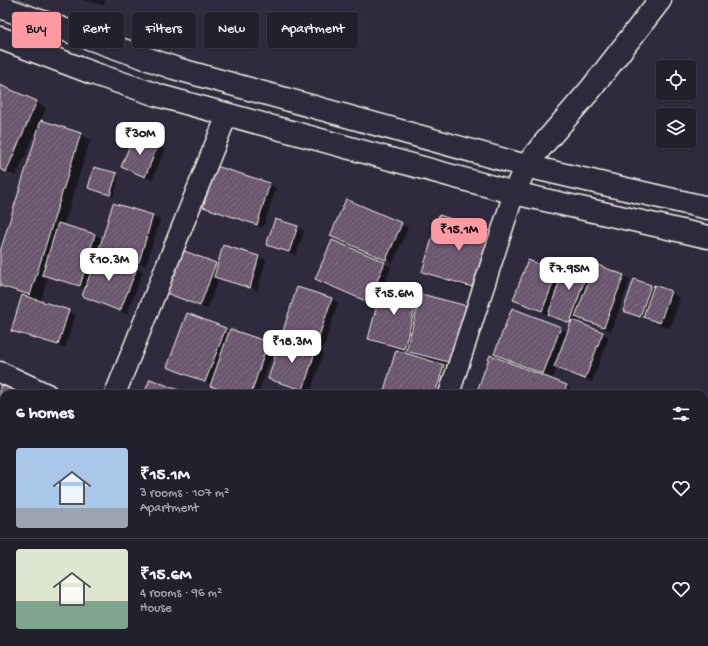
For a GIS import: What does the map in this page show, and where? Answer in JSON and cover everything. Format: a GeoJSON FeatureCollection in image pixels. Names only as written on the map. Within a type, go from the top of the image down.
{"type":"FeatureCollection","features":[{"type":"Feature","properties":{"kind":"main road"},"geometry":{"type":"LineString","coordinates":[[514,193],[526,166],[591,89],[660,0]]}},
{"type":"Feature","properties":{"kind":"main road"},"geometry":{"type":"LineString","coordinates":[[0,7],[174,68],[526,166],[708,208]]}},
{"type":"Feature","properties":{"kind":"main road"},"geometry":{"type":"LineString","coordinates":[[0,38],[95,74],[160,96],[514,193],[708,237]]}},
{"type":"Feature","properties":{"kind":"street"},"geometry":{"type":"LineString","coordinates":[[117,390],[227,114]]}},
{"type":"Feature","properties":{"kind":"street"},"geometry":{"type":"LineString","coordinates":[[449,390],[514,193]]}},
{"type":"Feature","properties":{"kind":"street"},"geometry":{"type":"LineString","coordinates":[[0,372],[38,390]]}},
{"type":"Feature","properties":{"kind":"building"},"geometry":{"type":"Polygon","coordinates":[[[0,85],[37,101],[6,172],[0,169],[0,85]]]}},
{"type":"Feature","properties":{"kind":"building"},"geometry":{"type":"Polygon","coordinates":[[[41,120],[81,133],[30,295],[0,286],[0,252],[41,120]]]}},
{"type":"Feature","properties":{"kind":"building"},"geometry":{"type":"Polygon","coordinates":[[[134,135],[158,145],[145,177],[121,167],[134,135]]]}},
{"type":"Feature","properties":{"kind":"building"},"geometry":{"type":"Polygon","coordinates":[[[216,166],[270,183],[257,225],[203,207],[216,166]]]}},
{"type":"Feature","properties":{"kind":"building"},"geometry":{"type":"Polygon","coordinates":[[[94,167],[117,173],[110,195],[88,188],[94,167]]]}},
{"type":"Feature","properties":{"kind":"building"},"geometry":{"type":"Polygon","coordinates":[[[346,199],[402,223],[386,260],[330,236],[346,199]]]}},
{"type":"Feature","properties":{"kind":"building"},"geometry":{"type":"Polygon","coordinates":[[[113,203],[153,215],[139,262],[99,249],[113,203]]]}},
{"type":"Feature","properties":{"kind":"building"},"geometry":{"type":"Polygon","coordinates":[[[439,215],[496,233],[479,289],[422,272],[439,215]]]}},
{"type":"Feature","properties":{"kind":"building"},"geometry":{"type":"Polygon","coordinates":[[[275,219],[298,226],[289,252],[266,245],[275,219]]]}},
{"type":"Feature","properties":{"kind":"building"},"geometry":{"type":"Polygon","coordinates":[[[58,223],[95,234],[80,286],[42,275],[58,223]]]}},
{"type":"Feature","properties":{"kind":"building"},"geometry":{"type":"Polygon","coordinates":[[[332,240],[385,262],[368,302],[315,279],[332,240]]]}},
{"type":"Feature","properties":{"kind":"building"},"geometry":{"type":"Polygon","coordinates":[[[223,245],[259,256],[250,288],[214,277],[223,245]]]}},
{"type":"Feature","properties":{"kind":"building"},"geometry":{"type":"Polygon","coordinates":[[[182,250],[216,263],[200,306],[166,293],[182,250]]]}},
{"type":"Feature","properties":{"kind":"building"},"geometry":{"type":"Polygon","coordinates":[[[98,253],[137,268],[120,311],[82,296],[98,253]]]}},
{"type":"Feature","properties":{"kind":"building"},"geometry":{"type":"Polygon","coordinates":[[[567,259],[589,266],[570,323],[548,315],[567,259]]]}},
{"type":"Feature","properties":{"kind":"building"},"geometry":{"type":"Polygon","coordinates":[[[528,260],[558,271],[542,311],[513,300],[528,260]]]}},
{"type":"Feature","properties":{"kind":"building"},"geometry":{"type":"Polygon","coordinates":[[[595,264],[624,275],[604,327],[575,317],[595,264]]]}},
{"type":"Feature","properties":{"kind":"building"},"geometry":{"type":"Polygon","coordinates":[[[634,279],[651,285],[640,317],[623,311],[634,279]]]}},
{"type":"Feature","properties":{"kind":"building"},"geometry":{"type":"Polygon","coordinates":[[[383,283],[419,293],[404,349],[368,339],[383,283]]]}},
{"type":"Feature","properties":{"kind":"building"},"geometry":{"type":"Polygon","coordinates":[[[654,285],[671,291],[660,323],[643,317],[654,285]]]}},
{"type":"Feature","properties":{"kind":"building"},"geometry":{"type":"Polygon","coordinates":[[[297,287],[332,298],[316,345],[282,334],[297,287]]]}},
{"type":"Feature","properties":{"kind":"building"},"geometry":{"type":"Polygon","coordinates":[[[421,294],[471,307],[456,364],[406,351],[421,294]]]}},
{"type":"Feature","properties":{"kind":"building"},"geometry":{"type":"Polygon","coordinates":[[[22,295],[69,310],[58,345],[11,331],[22,295]]]}},
{"type":"Feature","properties":{"kind":"building"},"geometry":{"type":"Polygon","coordinates":[[[512,308],[561,327],[543,374],[494,354],[512,308]]]}},
{"type":"Feature","properties":{"kind":"building"},"geometry":{"type":"Polygon","coordinates":[[[187,313],[226,328],[205,382],[167,367],[187,313]]]}},
{"type":"Feature","properties":{"kind":"building"},"geometry":{"type":"Polygon","coordinates":[[[572,320],[603,332],[585,379],[554,367],[572,320]]]}},
{"type":"Feature","properties":{"kind":"building"},"geometry":{"type":"Polygon","coordinates":[[[230,329],[268,342],[252,390],[222,390],[210,386],[230,329]]]}},
{"type":"Feature","properties":{"kind":"building"},"geometry":{"type":"Polygon","coordinates":[[[281,338],[316,349],[303,390],[268,379],[281,338]]]}},
{"type":"Feature","properties":{"kind":"building"},"geometry":{"type":"Polygon","coordinates":[[[396,350],[444,365],[436,390],[384,390],[396,350]]]}},
{"type":"Feature","properties":{"kind":"building"},"geometry":{"type":"Polygon","coordinates":[[[490,355],[567,385],[565,390],[477,390],[490,355]]]}},
{"type":"Feature","properties":{"kind":"building"},"geometry":{"type":"Polygon","coordinates":[[[6,371],[48,390],[0,390],[0,385],[6,371]]]}},
{"type":"Feature","properties":{"kind":"building"},"geometry":{"type":"Polygon","coordinates":[[[150,379],[178,390],[146,390],[150,379]]]}}]}
